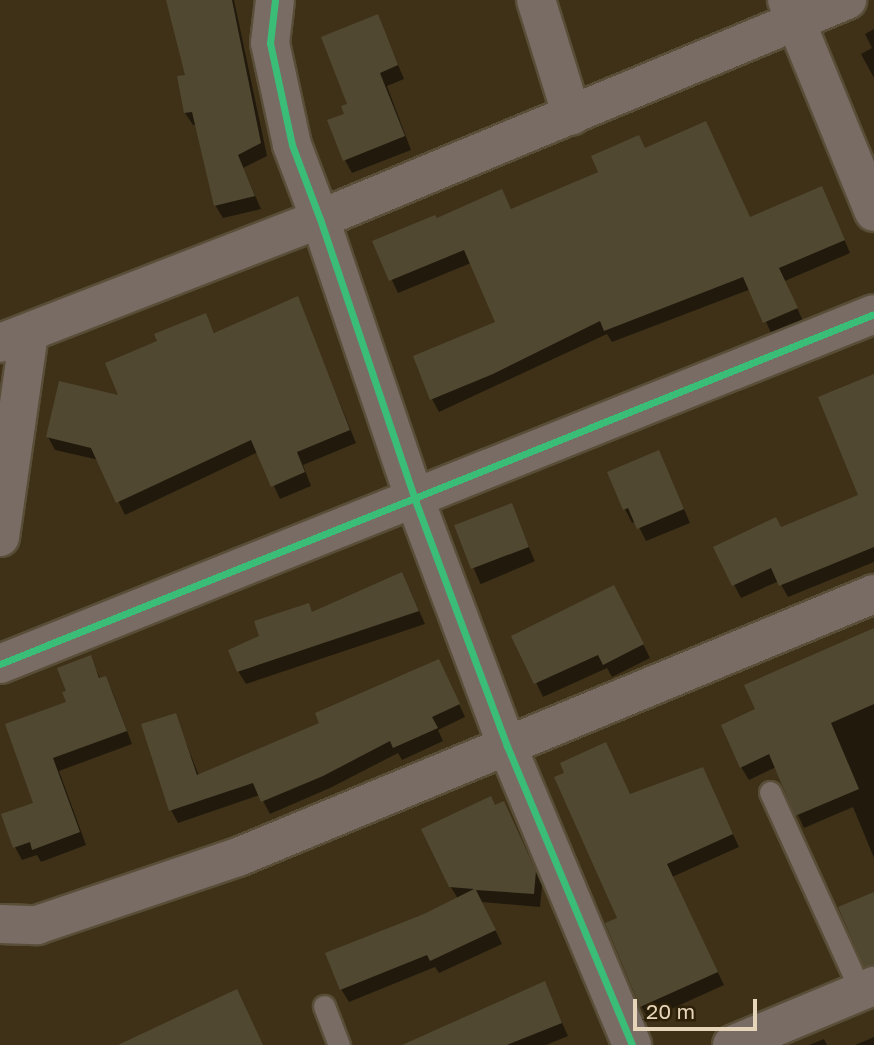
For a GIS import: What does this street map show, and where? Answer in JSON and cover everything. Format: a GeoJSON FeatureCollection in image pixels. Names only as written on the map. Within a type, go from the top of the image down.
{"type":"FeatureCollection","features":[{"type":"Feature","properties":{"kind":"street"},"geometry":{"type":"LineString","coordinates":[[275,0],[270,43],[292,145],[320,219],[415,500],[507,746],[632,1045]]}},
{"type":"Feature","properties":{"kind":"street"},"geometry":{"type":"LineString","coordinates":[[536,0],[572,116]]}},
{"type":"Feature","properties":{"kind":"street"},"geometry":{"type":"LineString","coordinates":[[0,537],[14,338],[320,219],[572,116],[790,11],[847,0]]}},
{"type":"Feature","properties":{"kind":"street"},"geometry":{"type":"LineString","coordinates":[[790,11],[874,212]]}},
{"type":"Feature","properties":{"kind":"street"},"geometry":{"type":"LineString","coordinates":[[0,664],[874,314]]}},
{"type":"Feature","properties":{"kind":"street"},"geometry":{"type":"LineString","coordinates":[[0,924],[37,925],[238,857],[874,594]]}},
{"type":"Feature","properties":{"kind":"street"},"geometry":{"type":"LineString","coordinates":[[732,1045],[867,989]]}},
{"type":"Feature","properties":{"kind":"lane"},"geometry":{"type":"LineString","coordinates":[[770,792],[867,989]]}},
{"type":"Feature","properties":{"kind":"lane"},"geometry":{"type":"LineString","coordinates":[[324,1006],[339,1045]]}},
{"type":"Feature","properties":{"kind":"building"},"geometry":{"type":"Polygon","coordinates":[[[166,0],[232,0],[261,143],[238,155],[255,196],[214,206],[192,112],[184,113],[177,76],[185,75],[166,0]]]}},
{"type":"Feature","properties":{"kind":"building"},"geometry":{"type":"Polygon","coordinates":[[[378,14],[398,65],[380,73],[405,136],[343,161],[327,120],[344,114],[341,106],[347,104],[321,37],[378,14]]]}},
{"type":"Feature","properties":{"kind":"building"},"geometry":{"type":"Polygon","coordinates":[[[706,121],[750,217],[822,186],[845,240],[779,268],[798,308],[763,323],[743,277],[604,331],[600,321],[493,374],[430,400],[413,356],[495,322],[464,250],[389,281],[372,241],[435,215],[437,218],[502,189],[511,209],[598,172],[591,156],[639,135],[645,148],[706,121]]]}},
{"type":"Feature","properties":{"kind":"building"},"geometry":{"type":"Polygon","coordinates":[[[298,296],[350,430],[297,452],[305,472],[271,487],[251,440],[116,503],[91,448],[46,437],[59,381],[118,395],[105,363],[157,341],[154,334],[206,313],[214,333],[298,296]]]}},
{"type":"Feature","properties":{"kind":"building"},"geometry":{"type":"Polygon","coordinates":[[[874,374],[874,547],[779,586],[771,568],[732,586],[713,547],[776,517],[781,527],[858,495],[818,397],[874,374]]]}},
{"type":"Feature","properties":{"kind":"building"},"geometry":{"type":"Polygon","coordinates":[[[659,450],[684,509],[637,529],[628,508],[623,510],[607,472],[659,450]]]}},
{"type":"Feature","properties":{"kind":"building"},"geometry":{"type":"Polygon","coordinates":[[[512,503],[529,547],[471,569],[454,525],[512,503]]]}},
{"type":"Feature","properties":{"kind":"building"},"geometry":{"type":"Polygon","coordinates":[[[402,572],[419,611],[237,672],[228,650],[259,636],[254,621],[309,603],[312,612],[402,572]]]}},
{"type":"Feature","properties":{"kind":"building"},"geometry":{"type":"Polygon","coordinates":[[[614,585],[644,644],[603,665],[598,655],[534,684],[511,636],[614,585]]]}},
{"type":"Feature","properties":{"kind":"building"},"geometry":{"type":"Polygon","coordinates":[[[874,628],[874,704],[831,723],[859,789],[795,816],[769,754],[740,768],[721,725],[755,709],[744,685],[874,628]]]}},
{"type":"Feature","properties":{"kind":"building"},"geometry":{"type":"Polygon","coordinates":[[[91,655],[99,678],[106,676],[127,731],[53,758],[80,832],[32,850],[30,842],[13,848],[1,814],[33,803],[5,724],[66,702],[62,692],[66,691],[57,668],[91,655]]]}},
{"type":"Feature","properties":{"kind":"building"},"geometry":{"type":"Polygon","coordinates":[[[439,659],[460,704],[432,717],[438,728],[393,748],[390,741],[323,776],[261,802],[253,783],[169,811],[141,724],[176,713],[197,775],[319,723],[315,713],[439,659]]]}},
{"type":"Feature","properties":{"kind":"building"},"geometry":{"type":"Polygon","coordinates":[[[606,742],[630,794],[703,767],[733,834],[667,864],[718,972],[640,1007],[605,923],[617,918],[554,777],[564,773],[560,763],[606,742]]]}},
{"type":"Feature","properties":{"kind":"building"},"geometry":{"type":"Polygon","coordinates":[[[491,796],[495,805],[504,801],[536,871],[534,894],[476,890],[496,930],[430,961],[427,955],[340,990],[325,953],[424,914],[474,889],[449,887],[421,829],[491,796]]]}},
{"type":"Feature","properties":{"kind":"building"},"geometry":{"type":"Polygon","coordinates":[[[874,892],[874,965],[864,967],[838,907],[874,892]]]}},
{"type":"Feature","properties":{"kind":"building"},"geometry":{"type":"Polygon","coordinates":[[[545,981],[562,1023],[507,1045],[402,1045],[545,981]]]}},
{"type":"Feature","properties":{"kind":"building"},"geometry":{"type":"Polygon","coordinates":[[[237,989],[263,1045],[118,1045],[237,989]]]}},
{"type":"Feature","properties":{"kind":"cycle path"},"geometry":{"type":"LineString","coordinates":[[275,0],[270,43],[292,145],[320,219],[415,500],[507,746],[632,1045]]}},
{"type":"Feature","properties":{"kind":"cycle path"},"geometry":{"type":"LineString","coordinates":[[0,664],[874,314]]}}]}
